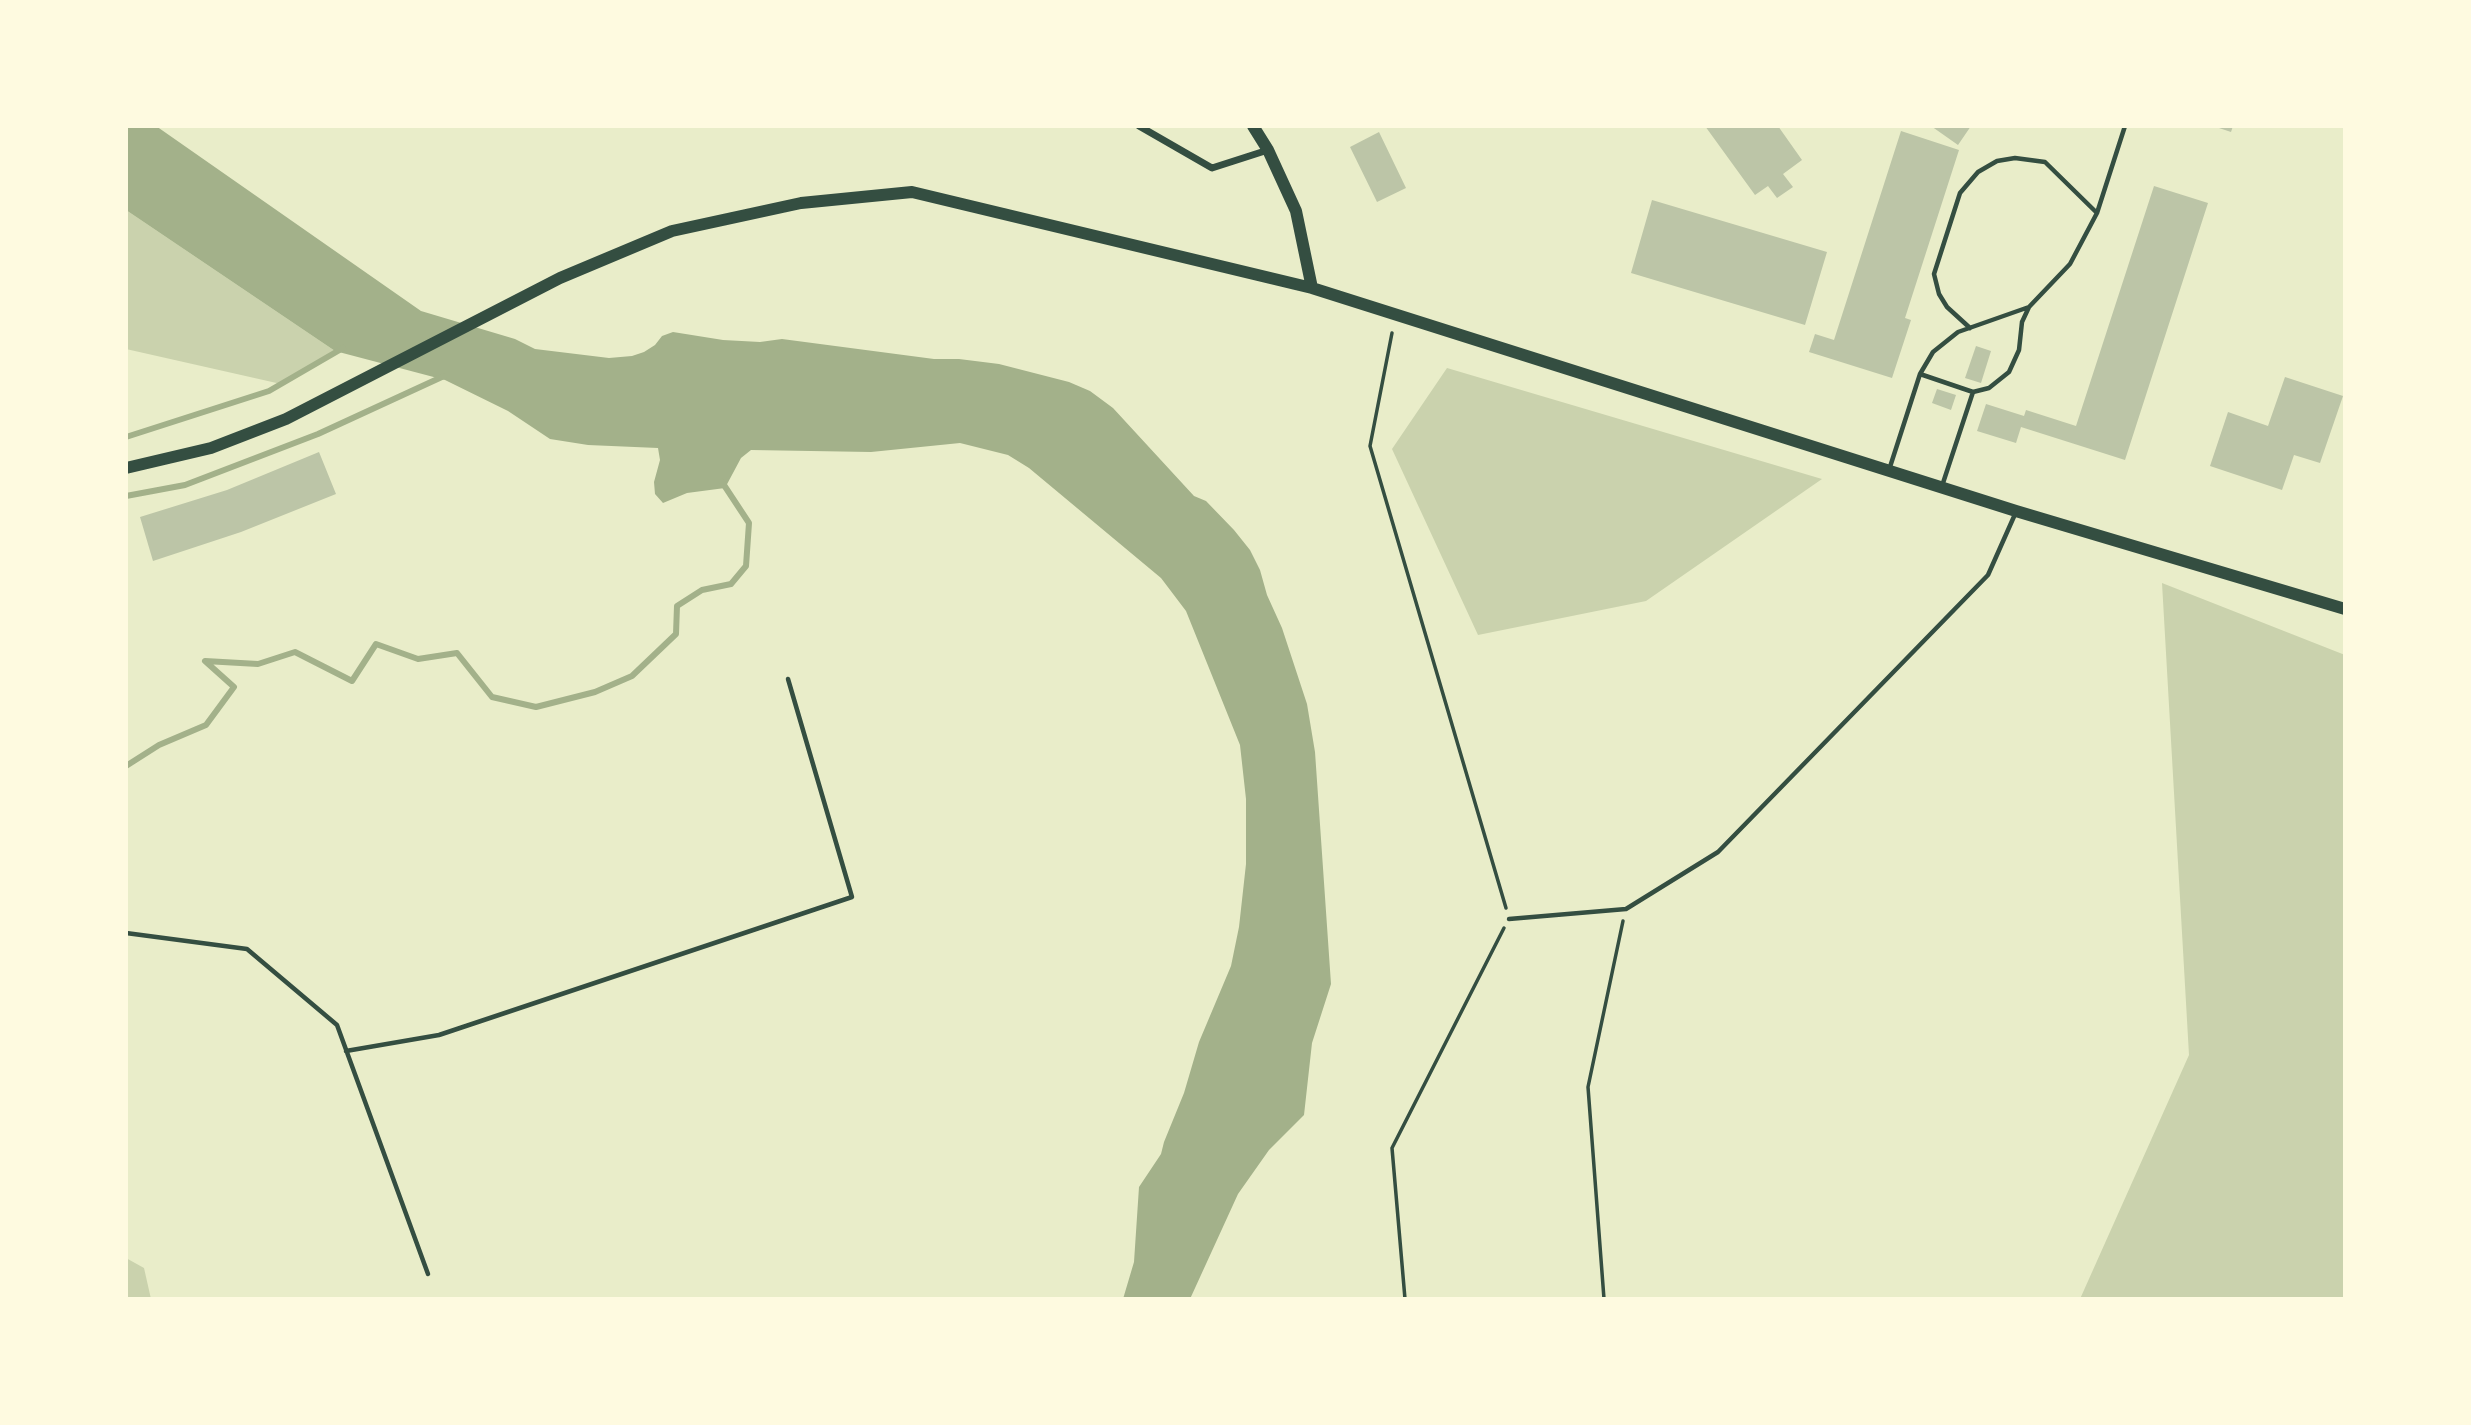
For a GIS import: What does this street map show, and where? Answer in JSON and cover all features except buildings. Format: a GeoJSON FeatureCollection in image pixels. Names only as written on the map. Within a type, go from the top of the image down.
{"type":"FeatureCollection","features":[{"type":"Feature","properties":{"kind":"street"},"geometry":{"type":"LineString","coordinates":[[1139,126],[1212,168],[1268,150]]}},
{"type":"Feature","properties":{"kind":"street"},"geometry":{"type":"LineString","coordinates":[[1253,126],[1268,150],[1296,211],[1312,288]]}},
{"type":"Feature","properties":{"kind":"street"},"geometry":{"type":"LineString","coordinates":[[126,468],[211,448],[286,419],[560,278],[672,231],[801,203],[912,192],[1312,288],[2017,511],[2345,609]]}},
{"type":"Feature","properties":{"kind":"lane"},"geometry":{"type":"LineString","coordinates":[[1920,374],[1973,392],[1989,388],[2009,372],[2019,350],[2022,322],[2029,307],[2070,264],[2097,213],[2125,126]]}},
{"type":"Feature","properties":{"kind":"lane"},"geometry":{"type":"LineString","coordinates":[[1970,328],[1947,307],[1939,294],[1934,274],[1960,193],[1978,172],[1997,161],[2015,158],[2045,162],[2097,213]]}},
{"type":"Feature","properties":{"kind":"lane"},"geometry":{"type":"LineString","coordinates":[[1889,470],[1920,374],[1942,342],[1958,332],[2029,307]]}},
{"type":"Feature","properties":{"kind":"lane"},"geometry":{"type":"LineString","coordinates":[[1942,487],[1973,392]]}},
{"type":"Feature","properties":{"kind":"lane"},"geometry":{"type":"LineString","coordinates":[[1509,919],[1626,909],[1718,852],[1988,575],[2017,511]]}},
{"type":"Feature","properties":{"kind":"lane"},"geometry":{"type":"LineString","coordinates":[[346,1051],[439,1035],[852,897],[788,679]]}},
{"type":"Feature","properties":{"kind":"lane"},"geometry":{"type":"LineString","coordinates":[[126,933],[247,949],[337,1025],[428,1274]]}},
{"type":"Feature","properties":{"kind":"path"},"geometry":{"type":"LineString","coordinates":[[1392,333],[1370,446],[1509,919],[1392,1148],[1405,1299]]}},
{"type":"Feature","properties":{"kind":"path"},"geometry":{"type":"LineString","coordinates":[[1604,1299],[1588,1087],[1626,909]]}},
{"type":"Feature","properties":{"kind":"shaded area"},"geometry":{"type":"Polygon","coordinates":[[[126,126],[156,126],[421,311],[515,339],[535,349],[609,358],[632,356],[644,352],[662,336],[673,332],[723,340],[760,342],[782,339],[934,359],[999,364],[1069,382],[1090,391],[1113,408],[1194,496],[1206,501],[1234,530],[1250,550],[1260,570],[1307,704],[1315,752],[1331,984],[1312,1043],[1304,1115],[1269,1150],[1238,1194],[1190,1299],[1123,1299],[1134,1262],[1139,1187],[1161,1154],[1184,1093],[1199,1042],[1231,966],[1239,927],[1246,864],[1246,799],[1240,745],[1186,611],[1161,578],[1029,468],[1008,455],[960,443],[871,452],[751,450],[741,458],[725,488],[687,493],[663,503],[655,494],[654,482],[660,460],[658,448],[588,445],[550,439],[508,411],[445,380],[335,351],[126,210],[126,126]]]}},
{"type":"Feature","properties":{"kind":"shaded area"},"geometry":{"type":"Polygon","coordinates":[[[126,210],[335,351],[281,384],[126,349],[126,210]]]}},
{"type":"Feature","properties":{"kind":"shaded area"},"geometry":{"type":"Polygon","coordinates":[[[1447,368],[1822,479],[1646,601],[1478,635],[1392,449],[1447,368]]]}},
{"type":"Feature","properties":{"kind":"shaded area"},"geometry":{"type":"Polygon","coordinates":[[[2162,583],[2345,655],[2345,1299],[2080,1299],[2189,1055],[2162,583]]]}},
{"type":"Feature","properties":{"kind":"shaded area"},"geometry":{"type":"Polygon","coordinates":[[[126,1258],[144,1268],[151,1299],[126,1299],[126,1258]]]}},
{"type":"Feature","properties":{"kind":"waterway"},"geometry":{"type":"LineString","coordinates":[[126,437],[269,391],[343,348]]}},
{"type":"Feature","properties":{"kind":"waterway"},"geometry":{"type":"LineString","coordinates":[[126,496],[185,485],[318,434],[444,376]]}},
{"type":"Feature","properties":{"kind":"waterway"},"geometry":{"type":"LineString","coordinates":[[126,766],[159,745],[206,725],[234,687],[205,661],[258,664],[295,652],[352,681],[376,644],[418,659],[457,653],[492,697],[536,707],[595,692],[632,676],[676,634],[677,606],[702,590],[731,584],[746,566],[749,523],[722,482]]}}]}
